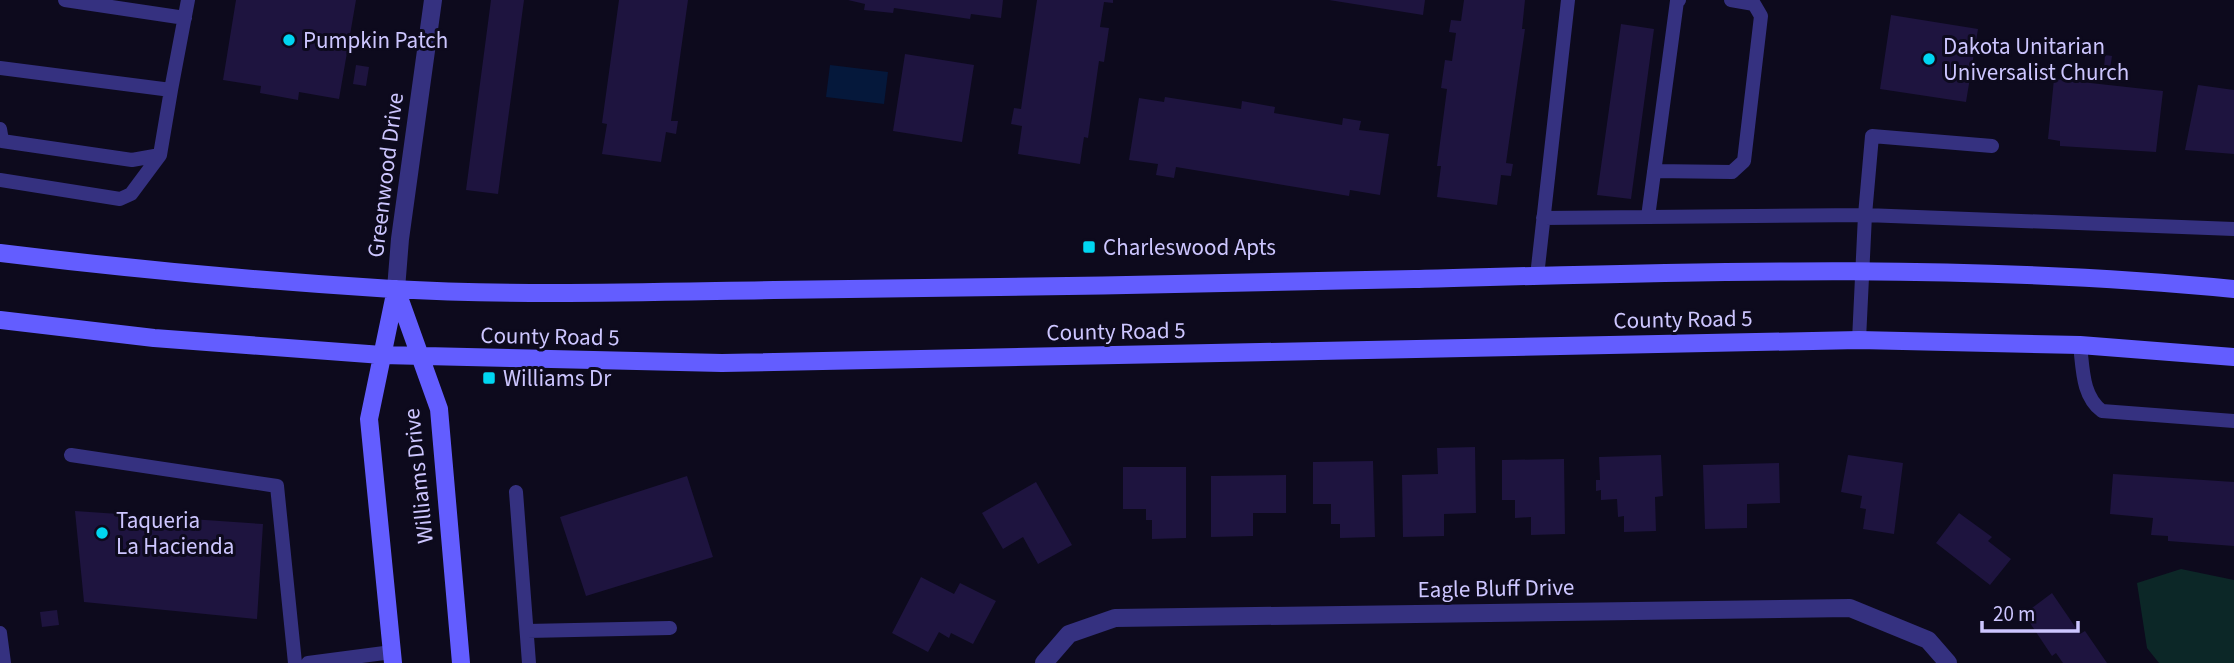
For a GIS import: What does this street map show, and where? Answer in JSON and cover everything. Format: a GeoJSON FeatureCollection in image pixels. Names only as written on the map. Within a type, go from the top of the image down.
{"type":"FeatureCollection","features":[{"type":"Feature","properties":{"kind":"main road","name":"County Road 5"},"geometry":{"type":"LineString","coordinates":[[0,253],[150,271],[396,289],[690,291],[1017,288],[1538,276],[1862,272],[2079,278],[2234,289]]}},
{"type":"Feature","properties":{"kind":"main road","name":"Greenwood Drive"},"geometry":{"type":"LineString","coordinates":[[382,355],[396,289]]}},
{"type":"Feature","properties":{"kind":"main road","name":"Williams Drive"},"geometry":{"type":"LineString","coordinates":[[396,289],[439,410],[461,663]]}},
{"type":"Feature","properties":{"kind":"main road","name":"County Road 5"},"geometry":{"type":"LineString","coordinates":[[0,320],[154,338],[421,358],[722,363],[1859,340],[2080,345],[2234,357]]}},
{"type":"Feature","properties":{"kind":"main road","name":"Williams Drive"},"geometry":{"type":"LineString","coordinates":[[382,355],[369,419],[393,658]]}},
{"type":"Feature","properties":{"kind":"street","name":"Greenwood Drive"},"geometry":{"type":"LineString","coordinates":[[396,289],[400,239],[433,0]]}},
{"type":"Feature","properties":{"kind":"street","name":"Eagle Bluff Drive"},"geometry":{"type":"LineString","coordinates":[[1044,663],[1069,634],[1115,618],[1850,608],[1928,640],[1948,663]]}},
{"type":"Feature","properties":{"kind":"lane"},"geometry":{"type":"LineString","coordinates":[[65,0],[185,18]]}},
{"type":"Feature","properties":{"kind":"lane"},"geometry":{"type":"LineString","coordinates":[[0,180],[120,199],[131,194],[160,155],[188,0]]}},
{"type":"Feature","properties":{"kind":"lane"},"geometry":{"type":"LineString","coordinates":[[1538,276],[1568,0]]}},
{"type":"Feature","properties":{"kind":"lane"},"geometry":{"type":"LineString","coordinates":[[1648,216],[1679,0]]}},
{"type":"Feature","properties":{"kind":"lane"},"geometry":{"type":"LineString","coordinates":[[1654,171],[1732,172],[1744,161],[1761,16],[1754,4],[1731,0]]}},
{"type":"Feature","properties":{"kind":"lane"},"geometry":{"type":"LineString","coordinates":[[0,68],[170,90]]}},
{"type":"Feature","properties":{"kind":"lane"},"geometry":{"type":"LineString","coordinates":[[0,129],[2,141],[132,160],[160,155]]}},
{"type":"Feature","properties":{"kind":"lane"},"geometry":{"type":"LineString","coordinates":[[1859,340],[1864,215],[1872,136],[1992,146]]}},
{"type":"Feature","properties":{"kind":"lane"},"geometry":{"type":"LineString","coordinates":[[1544,218],[1864,215],[2234,229]]}},
{"type":"Feature","properties":{"kind":"lane"},"geometry":{"type":"LineString","coordinates":[[2080,345],[2086,388],[2091,403],[2102,411],[2234,421]]}},
{"type":"Feature","properties":{"kind":"lane"},"geometry":{"type":"LineString","coordinates":[[71,455],[277,486],[295,663]]}},
{"type":"Feature","properties":{"kind":"lane"},"geometry":{"type":"LineString","coordinates":[[516,492],[529,663]]}},
{"type":"Feature","properties":{"kind":"lane"},"geometry":{"type":"LineString","coordinates":[[527,631],[670,628]]}},
{"type":"Feature","properties":{"kind":"lane"},"geometry":{"type":"LineString","coordinates":[[0,633],[4,663]]}},
{"type":"Feature","properties":{"kind":"lane"},"geometry":{"type":"LineString","coordinates":[[308,663],[393,658]]}},
{"type":"Feature","properties":{"kind":"green space"},"geometry":{"type":"Polygon","coordinates":[[[2181,569],[2234,580],[2234,663],[2159,663],[2147,648],[2137,583],[2181,569]]]}},
{"type":"Feature","properties":{"kind":"water"},"geometry":{"type":"Polygon","coordinates":[[[830,65],[888,72],[884,104],[826,97],[830,65]]]}},
{"type":"Feature","properties":{"kind":"building","name":"Pumpkin Patch"},"geometry":{"type":"Polygon","coordinates":[[[236,0],[356,0],[339,99],[299,92],[298,100],[260,93],[261,86],[223,80],[236,0]]]}},
{"type":"Feature","properties":{"kind":"building"},"geometry":{"type":"Polygon","coordinates":[[[491,0],[524,0],[498,194],[466,190],[491,0]]]}},
{"type":"Feature","properties":{"kind":"building"},"geometry":{"type":"Polygon","coordinates":[[[619,0],[688,0],[671,121],[678,121],[676,134],[666,132],[661,162],[602,154],[607,124],[602,123],[619,0]]]}},
{"type":"Feature","properties":{"kind":"building"},"geometry":{"type":"Polygon","coordinates":[[[848,0],[1003,0],[1001,18],[971,14],[970,19],[894,8],[893,13],[864,10],[865,4],[848,0]]]}},
{"type":"Feature","properties":{"kind":"building"},"geometry":{"type":"Polygon","coordinates":[[[1037,0],[1113,0],[1113,3],[1104,2],[1100,27],[1109,28],[1104,62],[1099,61],[1088,138],[1084,137],[1080,164],[1018,154],[1022,126],[1011,124],[1014,108],[1021,109],[1037,0]]]}},
{"type":"Feature","properties":{"kind":"building"},"geometry":{"type":"Polygon","coordinates":[[[1329,0],[1425,0],[1423,15],[1329,0]]]}},
{"type":"Feature","properties":{"kind":"building"},"geometry":{"type":"Polygon","coordinates":[[[1464,0],[1525,0],[1522,29],[1525,29],[1506,163],[1513,164],[1511,176],[1501,175],[1497,205],[1437,197],[1441,166],[1437,166],[1447,89],[1441,88],[1445,60],[1452,61],[1456,33],[1449,32],[1451,20],[1461,21],[1464,0]]]}},
{"type":"Feature","properties":{"kind":"building","name":"Dakota Unitarian Universalist Church"},"geometry":{"type":"Polygon","coordinates":[[[1891,15],[1978,29],[1966,102],[1880,89],[1891,15]]]}},
{"type":"Feature","properties":{"kind":"building"},"geometry":{"type":"Polygon","coordinates":[[[1621,24],[1654,29],[1631,199],[1597,195],[1621,24]]]}},
{"type":"Feature","properties":{"kind":"building"},"geometry":{"type":"Polygon","coordinates":[[[905,54],[974,65],[962,142],[893,131],[905,54]]]}},
{"type":"Feature","properties":{"kind":"building"},"geometry":{"type":"Polygon","coordinates":[[[2105,55],[2112,56],[2110,69],[2104,69],[2105,55]]]}},
{"type":"Feature","properties":{"kind":"building"},"geometry":{"type":"Polygon","coordinates":[[[356,65],[369,67],[366,86],[353,84],[356,65]]]}},
{"type":"Feature","properties":{"kind":"building"},"geometry":{"type":"Polygon","coordinates":[[[2054,79],[2163,91],[2156,152],[2060,146],[2060,141],[2048,139],[2054,79]]]}},
{"type":"Feature","properties":{"kind":"building"},"geometry":{"type":"Polygon","coordinates":[[[2198,85],[2234,90],[2234,154],[2185,150],[2198,85]]]}},
{"type":"Feature","properties":{"kind":"building"},"geometry":{"type":"Polygon","coordinates":[[[1165,97],[1241,109],[1242,101],[1275,107],[1274,113],[1342,125],[1343,118],[1361,121],[1359,130],[1389,134],[1380,195],[1350,190],[1349,196],[1176,167],[1174,178],[1156,175],[1158,164],[1129,160],[1139,98],[1164,102],[1165,97]]]}},
{"type":"Feature","properties":{"kind":"building"},"geometry":{"type":"Polygon","coordinates":[[[1475,447],[1476,513],[1444,514],[1444,536],[1403,537],[1402,475],[1438,474],[1437,448],[1475,447]]]}},
{"type":"Feature","properties":{"kind":"building"},"geometry":{"type":"Polygon","coordinates":[[[1661,455],[1663,496],[1655,497],[1656,531],[1624,532],[1624,516],[1618,517],[1617,499],[1601,500],[1601,490],[1596,491],[1596,480],[1600,480],[1599,457],[1661,455]]]}},
{"type":"Feature","properties":{"kind":"building"},"geometry":{"type":"Polygon","coordinates":[[[1848,455],[1903,463],[1894,534],[1863,529],[1866,509],[1860,508],[1862,496],[1841,492],[1848,455]]]}},
{"type":"Feature","properties":{"kind":"building"},"geometry":{"type":"Polygon","coordinates":[[[1564,459],[1565,534],[1531,535],[1531,517],[1515,518],[1515,500],[1502,500],[1502,460],[1564,459]]]}},
{"type":"Feature","properties":{"kind":"building"},"geometry":{"type":"Polygon","coordinates":[[[1373,461],[1375,537],[1340,538],[1340,524],[1331,524],[1331,504],[1313,504],[1313,462],[1373,461]]]}},
{"type":"Feature","properties":{"kind":"building"},"geometry":{"type":"Polygon","coordinates":[[[1779,463],[1780,503],[1747,504],[1747,528],[1705,529],[1703,465],[1779,463]]]}},
{"type":"Feature","properties":{"kind":"building"},"geometry":{"type":"Polygon","coordinates":[[[1123,467],[1186,467],[1186,538],[1152,539],[1152,520],[1146,520],[1146,509],[1123,509],[1123,467]]]}},
{"type":"Feature","properties":{"kind":"building"},"geometry":{"type":"Polygon","coordinates":[[[2113,474],[2234,482],[2234,546],[2168,541],[2168,536],[2151,535],[2153,518],[2110,514],[2113,474]]]}},
{"type":"Feature","properties":{"kind":"building"},"geometry":{"type":"Polygon","coordinates":[[[1286,475],[1286,513],[1253,513],[1253,536],[1211,537],[1211,476],[1286,475]]]}},
{"type":"Feature","properties":{"kind":"building"},"geometry":{"type":"Polygon","coordinates":[[[687,476],[713,557],[586,596],[560,517],[687,476]]]}},
{"type":"Feature","properties":{"kind":"building"},"geometry":{"type":"Polygon","coordinates":[[[1036,482],[1072,545],[1038,564],[1023,537],[1003,549],[982,513],[1036,482]]]}},
{"type":"Feature","properties":{"kind":"building"},"geometry":{"type":"Polygon","coordinates":[[[75,511],[263,524],[257,619],[84,602],[75,511]]]}},
{"type":"Feature","properties":{"kind":"building"},"geometry":{"type":"Polygon","coordinates":[[[1959,513],[1992,537],[1988,541],[2011,559],[1990,585],[1936,543],[1959,513]]]}},
{"type":"Feature","properties":{"kind":"building"},"geometry":{"type":"Polygon","coordinates":[[[921,577],[954,594],[960,583],[996,601],[973,644],[951,633],[949,638],[939,632],[928,652],[892,633],[921,577]]]}},
{"type":"Feature","properties":{"kind":"building"},"geometry":{"type":"Polygon","coordinates":[[[2052,593],[2080,634],[2085,631],[2107,663],[2063,663],[2056,653],[2052,656],[2024,614],[2052,593]]]}},
{"type":"Feature","properties":{"kind":"building"},"geometry":{"type":"Polygon","coordinates":[[[57,610],[59,625],[42,627],[40,612],[57,610]]]}},
{"type":"Feature","properties":{"kind":"place","name":"Pumpkin Patch"},"geometry":{"type":"Point","coordinates":[289,40]}},
{"type":"Feature","properties":{"kind":"place","name":"Dakota Unitarian Universalist Church"},"geometry":{"type":"Point","coordinates":[1929,59]}},
{"type":"Feature","properties":{"kind":"place","name":"Charleswood Apts"},"geometry":{"type":"Point","coordinates":[1089,247]}},
{"type":"Feature","properties":{"kind":"place","name":"Williams Dr"},"geometry":{"type":"Point","coordinates":[489,378]}},
{"type":"Feature","properties":{"kind":"place","name":"Taqueria La Hacienda"},"geometry":{"type":"Point","coordinates":[102,533]}}]}
